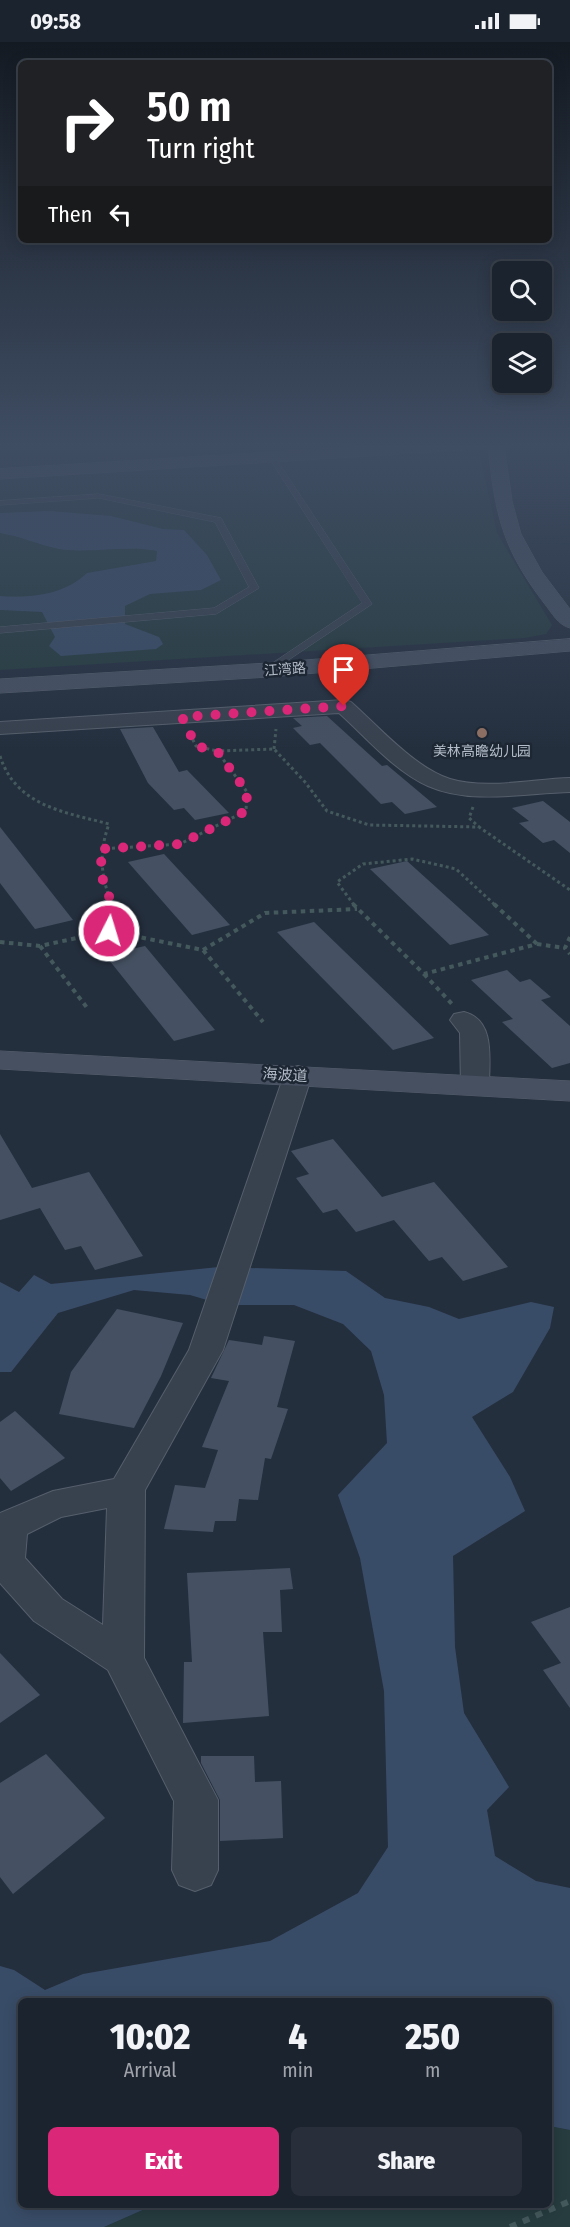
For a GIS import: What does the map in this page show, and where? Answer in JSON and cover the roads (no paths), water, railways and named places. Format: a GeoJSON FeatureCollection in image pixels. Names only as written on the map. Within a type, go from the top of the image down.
{"type":"FeatureCollection","features":[{"type":"Feature","properties":{"kind":"main road"},"geometry":{"type":"LineString","coordinates":[[516,656],[559,639],[569,628],[568,620],[532,573],[519,546]]}},
{"type":"Feature","properties":{"kind":"main road"},"geometry":{"type":"LineString","coordinates":[[534,546],[542,560],[570,594]]}},
{"type":"Feature","properties":{"kind":"main road"},"geometry":{"type":"LineString","coordinates":[[516,656],[568,653]]}},
{"type":"Feature","properties":{"kind":"main road","name":"江湾路"},"geometry":{"type":"LineString","coordinates":[[0,686],[516,656]]}},
{"type":"Feature","properties":{"kind":"main road","name":"江湾路"},"geometry":{"type":"LineString","coordinates":[[0,694],[516,656]]}},
{"type":"Feature","properties":{"kind":"main road","name":"海波道"},"geometry":{"type":"LineString","coordinates":[[0,1060],[570,1091]]}},
{"type":"Feature","properties":{"kind":"street"},"geometry":{"type":"LineString","coordinates":[[0,729],[344,706],[424,775],[445,785],[480,788],[570,785]]}},
{"type":"Feature","properties":{"kind":"street"},"geometry":{"type":"LineString","coordinates":[[460,1014],[474,1032],[475,1086]]}},
{"type":"Feature","properties":{"kind":"street"},"geometry":{"type":"LineString","coordinates":[[195,1870],[196,1800],[123,1658],[126,1490],[206,1350],[298,1076]]}},
{"type":"Feature","properties":{"kind":"street"},"geometry":{"type":"LineString","coordinates":[[123,1658],[48,1610],[5,1562],[3,1537],[8,1526],[53,1504],[126,1490]]}},
{"type":"Feature","properties":{"kind":"lane"},"geometry":{"type":"LineString","coordinates":[[0,630],[216,611],[254,588],[232,546]]}},
{"type":"Feature","properties":{"kind":"lane"},"geometry":{"type":"LineString","coordinates":[[269,670],[367,604],[329,546]]}},
{"type":"Feature","properties":{"kind":"water"},"geometry":{"type":"Polygon","coordinates":[[[48,546],[199,546],[207,555],[221,580],[201,590],[150,594],[125,606],[125,624],[159,637],[163,644],[156,649],[61,656],[49,646],[55,637],[42,612],[0,610],[0,596],[46,594],[68,586],[87,573],[156,561],[157,551],[59,549],[48,546]]]}},
{"type":"Feature","properties":{"kind":"water"},"geometry":{"type":"Polygon","coordinates":[[[219,1267],[346,1271],[385,1298],[429,1307],[459,1319],[531,1302],[554,1307],[550,1328],[513,1392],[472,1417],[510,1477],[525,1511],[453,1556],[455,1647],[464,1713],[509,1787],[487,1810],[495,1856],[536,1881],[570,1888],[570,2130],[552,2127],[552,1998],[18,1998],[18,2208],[147,2208],[104,2227],[0,2227],[0,1966],[14,1970],[45,1990],[83,1974],[270,1941],[358,1893],[388,1847],[384,1691],[360,1558],[338,1495],[387,1443],[384,1395],[371,1351],[343,1324],[294,1305],[224,1305],[190,1295],[134,1290],[58,1313],[11,1372],[0,1372],[0,1282],[19,1292],[34,1275],[51,1284],[219,1267]]]}},
{"type":"Feature","properties":{"kind":"place","name":"美林高瞻幼儿园"},"geometry":{"type":"Point","coordinates":[482,733]}}]}
